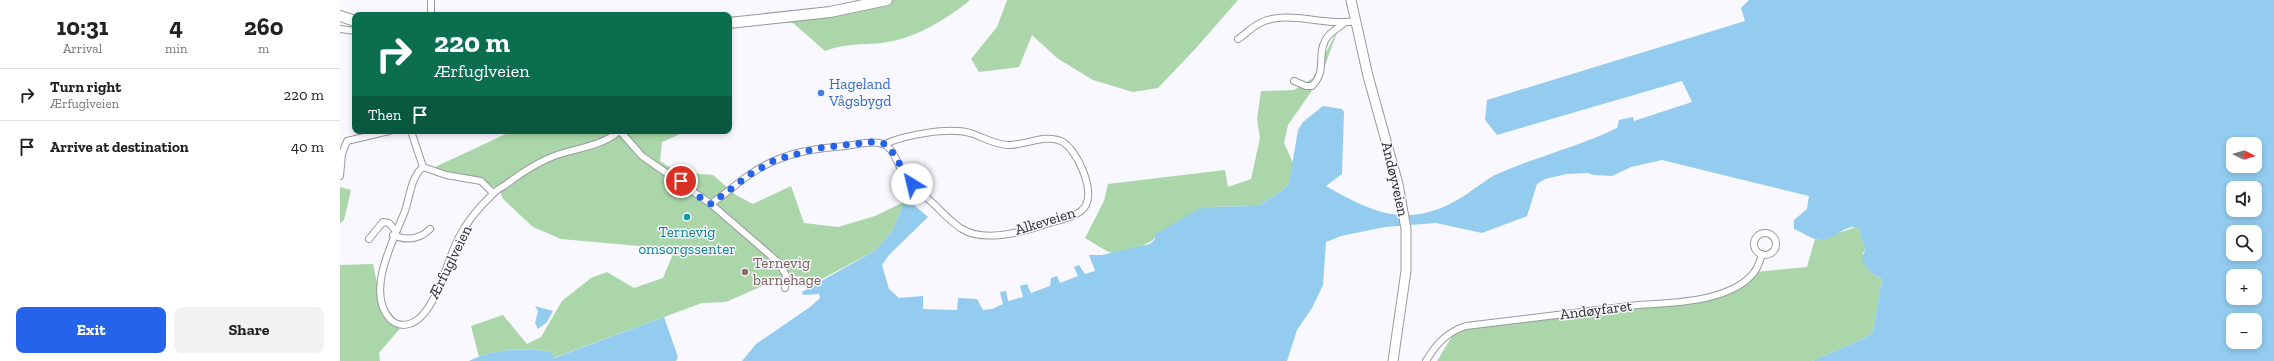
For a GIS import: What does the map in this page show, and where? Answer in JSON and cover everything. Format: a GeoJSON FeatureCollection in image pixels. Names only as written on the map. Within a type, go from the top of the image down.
{"type":"FeatureCollection","features":[{"type":"Feature","properties":{"kind":"main road"},"geometry":{"type":"LineString","coordinates":[[732,23],[830,12],[887,0]]}},
{"type":"Feature","properties":{"kind":"main road"},"geometry":{"type":"LineString","coordinates":[[340,16],[352,20]]}},
{"type":"Feature","properties":{"kind":"main road"},"geometry":{"type":"LineString","coordinates":[[340,24],[352,26]]}},
{"type":"Feature","properties":{"kind":"street"},"geometry":{"type":"LineString","coordinates":[[430,0],[431,12]]}},
{"type":"Feature","properties":{"kind":"street","name":"Andøyveien"},"geometry":{"type":"LineString","coordinates":[[1352,0],[1404,213],[1406,229],[1406,271],[1393,361]]}},
{"type":"Feature","properties":{"kind":"street"},"geometry":{"type":"LineString","coordinates":[[1238,39],[1261,22],[1279,18],[1343,24],[1356,21]]}},
{"type":"Feature","properties":{"kind":"street"},"geometry":{"type":"LineString","coordinates":[[1294,81],[1306,86],[1312,86],[1318,80],[1322,68],[1322,55],[1326,39],[1343,24]]}},
{"type":"Feature","properties":{"kind":"street"},"geometry":{"type":"LineString","coordinates":[[340,29],[352,31]]}},
{"type":"Feature","properties":{"kind":"street","name":"Alkeveien"},"geometry":{"type":"LineString","coordinates":[[711,204],[752,173],[775,160],[818,148],[871,142],[885,144],[897,139],[948,132],[970,133],[989,141],[1008,145],[1041,140],[1059,140],[1068,147],[1087,179],[1089,189],[1086,204],[1076,213],[1043,225],[995,234],[974,233],[957,225],[917,189],[905,176],[891,150],[885,144]]}},
{"type":"Feature","properties":{"kind":"street"},"geometry":{"type":"LineString","coordinates":[[340,176],[342,154],[347,141],[376,134]]}},
{"type":"Feature","properties":{"kind":"street"},"geometry":{"type":"LineString","coordinates":[[412,134],[423,167]]}},
{"type":"Feature","properties":{"kind":"street","name":"Ærfuglveien"},"geometry":{"type":"LineString","coordinates":[[394,233],[380,285],[380,301],[391,320],[403,325],[411,324],[429,305],[442,281],[457,240],[469,222],[493,193],[540,162],[605,140],[615,134]]}},
{"type":"Feature","properties":{"kind":"street","name":"Ærfuglveien"},"geometry":{"type":"LineString","coordinates":[[623,134],[642,156],[711,204],[724,217],[778,262],[786,275],[785,288]]}},
{"type":"Feature","properties":{"kind":"street"},"geometry":{"type":"LineString","coordinates":[[423,167],[446,175],[481,181],[493,193]]}},
{"type":"Feature","properties":{"kind":"street"},"geometry":{"type":"LineString","coordinates":[[394,233],[405,210],[417,172],[423,167]]}},
{"type":"Feature","properties":{"kind":"street"},"geometry":{"type":"LineString","coordinates":[[369,239],[383,222],[389,224],[394,233],[404,239],[415,238],[430,229]]}},
{"type":"Feature","properties":{"kind":"street","name":"Andøyfaret"},"geometry":{"type":"LineString","coordinates":[[1426,361],[1444,336],[1454,330],[1466,326],[1638,305],[1664,304],[1719,295],[1737,287],[1752,275],[1762,254]]}},
{"type":"Feature","properties":{"kind":"green space"},"geometry":{"type":"Polygon","coordinates":[[[877,0],[970,0],[951,15],[918,33],[894,41],[832,48],[825,51],[793,23],[754,23],[732,28],[732,17],[794,14],[877,0]]]}},
{"type":"Feature","properties":{"kind":"green space"},"geometry":{"type":"Polygon","coordinates":[[[1007,0],[1238,0],[1197,47],[1158,88],[1133,92],[1093,80],[1057,58],[1032,35],[1019,67],[979,72],[971,59],[997,27],[1007,0]]]}},
{"type":"Feature","properties":{"kind":"green space"},"geometry":{"type":"Polygon","coordinates":[[[1339,27],[1320,79],[1288,125],[1284,143],[1293,163],[1289,183],[1282,191],[1257,206],[1207,207],[1156,236],[1149,242],[1137,248],[1123,252],[1110,252],[1085,238],[1104,201],[1108,184],[1225,170],[1228,187],[1251,179],[1260,138],[1257,119],[1261,91],[1294,90],[1313,78],[1339,27]]]}},
{"type":"Feature","properties":{"kind":"green space"},"geometry":{"type":"Polygon","coordinates":[[[506,134],[680,134],[662,142],[660,161],[677,172],[713,175],[736,195],[753,204],[791,186],[804,223],[838,227],[875,216],[906,201],[910,205],[903,205],[893,230],[876,250],[822,279],[787,275],[726,302],[702,303],[553,358],[551,352],[524,349],[505,350],[479,357],[471,326],[503,315],[527,344],[541,337],[562,301],[591,278],[607,272],[634,288],[663,278],[673,254],[661,248],[561,239],[533,227],[503,199],[499,189],[456,178],[435,167],[506,134]]]}},
{"type":"Feature","properties":{"kind":"green space"},"geometry":{"type":"Polygon","coordinates":[[[340,187],[351,190],[344,220],[340,223],[340,187]]]}},
{"type":"Feature","properties":{"kind":"green space"},"geometry":{"type":"Polygon","coordinates":[[[1856,227],[1859,228],[1865,250],[1863,253],[1871,273],[1882,279],[1873,331],[1863,339],[1812,361],[1437,361],[1456,330],[1474,322],[1581,309],[1627,308],[1694,299],[1737,288],[1755,272],[1807,267],[1815,239],[1818,240],[1856,227]]]}},
{"type":"Feature","properties":{"kind":"green space"},"geometry":{"type":"Polygon","coordinates":[[[373,264],[381,302],[402,326],[379,353],[380,361],[340,361],[340,265],[373,264]]]}},
{"type":"Feature","properties":{"kind":"water"},"geometry":{"type":"Polygon","coordinates":[[[1749,0],[2274,0],[2274,361],[1812,361],[1863,339],[1873,331],[1882,279],[1871,273],[1862,261],[1865,250],[1859,228],[1849,228],[1826,239],[1814,239],[1794,229],[1794,220],[1807,209],[1809,196],[1662,160],[1631,167],[1612,176],[1593,175],[1588,173],[1567,174],[1545,179],[1537,184],[1527,216],[1482,233],[1436,223],[1385,227],[1341,236],[1326,242],[1323,285],[1312,308],[1297,330],[1287,361],[742,361],[756,344],[810,307],[820,298],[819,294],[803,295],[802,292],[876,250],[893,230],[903,205],[914,205],[928,217],[889,255],[882,265],[889,289],[899,298],[923,296],[923,309],[957,310],[958,298],[977,299],[983,310],[992,309],[1003,304],[1000,292],[1006,291],[1008,301],[1023,297],[1020,286],[1027,284],[1031,293],[1050,286],[1051,278],[1057,276],[1060,283],[1078,276],[1074,267],[1079,265],[1085,274],[1095,271],[1089,255],[1102,255],[1150,244],[1155,239],[1154,235],[1199,209],[1207,207],[1257,206],[1282,191],[1289,183],[1298,130],[1303,122],[1323,106],[1342,109],[1344,112],[1342,174],[1326,186],[1374,210],[1390,214],[1422,214],[1439,209],[1457,200],[1495,175],[1587,141],[1617,128],[1619,120],[1633,117],[1634,121],[1692,102],[1682,81],[1497,135],[1485,120],[1487,100],[1745,21],[1741,8],[1749,0]]]}},
{"type":"Feature","properties":{"kind":"water"},"geometry":{"type":"Polygon","coordinates":[[[535,306],[553,311],[547,322],[538,329],[535,323],[538,311],[535,306]]]}},
{"type":"Feature","properties":{"kind":"water"},"geometry":{"type":"Polygon","coordinates":[[[664,317],[678,357],[676,361],[469,361],[489,354],[520,349],[551,352],[554,358],[664,317]]]}},
{"type":"Feature","properties":{"kind":"place","name":"Hageland Vågsbygd"},"geometry":{"type":"Point","coordinates":[821,93]}},
{"type":"Feature","properties":{"kind":"place","name":"Ternevig omsorgssenter"},"geometry":{"type":"Point","coordinates":[687,217]}},
{"type":"Feature","properties":{"kind":"place","name":"Ternevig barnehage"},"geometry":{"type":"Point","coordinates":[745,272]}},
{"type":"Feature","properties":{"kind":"route"},"geometry":{"type":"LineString","coordinates":[[681,181],[693,193],[711,204],[752,173],[775,160],[792,154],[818,148],[878,142],[885,144],[891,150],[900,168],[912,184]]}}]}
